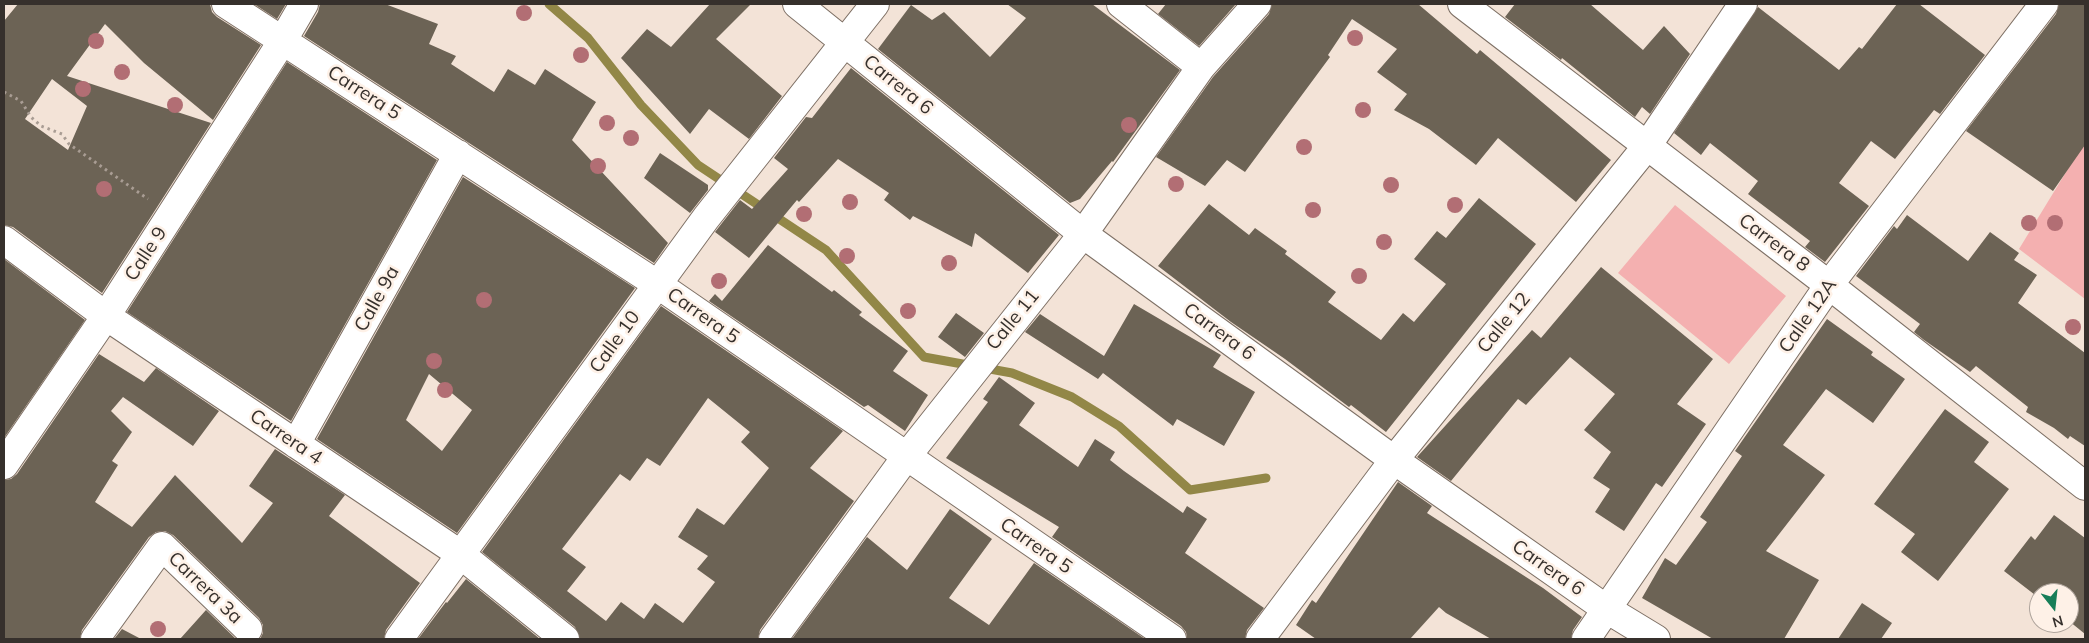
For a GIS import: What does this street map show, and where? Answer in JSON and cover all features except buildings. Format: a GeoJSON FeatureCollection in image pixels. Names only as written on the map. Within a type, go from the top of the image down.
{"type":"FeatureCollection","features":[{"type":"Feature","properties":{"kind":"street","name":"Carrera 5"},"geometry":{"type":"LineString","coordinates":[[226,4],[657,284],[1172,639]]}},
{"type":"Feature","properties":{"kind":"street","name":"Calle 9"},"geometry":{"type":"LineString","coordinates":[[4,465],[106,316],[283,40],[304,4]]}},
{"type":"Feature","properties":{"kind":"street","name":"Carrera 6"},"geometry":{"type":"LineString","coordinates":[[797,4],[1083,234],[1394,460],[1605,608],[1656,639]]}},
{"type":"Feature","properties":{"kind":"street","name":"Calle 10"},"geometry":{"type":"LineString","coordinates":[[399,639],[706,218],[875,4]]}},
{"type":"Feature","properties":{"kind":"street"},"geometry":{"type":"LineString","coordinates":[[1121,4],[1201,67]]}},
{"type":"Feature","properties":{"kind":"street","name":"Calle 11"},"geometry":{"type":"LineString","coordinates":[[773,639],[906,456],[1083,234],[1201,67],[1257,4]]}},
{"type":"Feature","properties":{"kind":"street","name":"Carrera 8"},"geometry":{"type":"LineString","coordinates":[[1462,4],[1829,285],[2085,486]]}},
{"type":"Feature","properties":{"kind":"street","name":"Calle 12"},"geometry":{"type":"LineString","coordinates":[[1260,639],[1394,460],[1647,146],[1743,4]]}},
{"type":"Feature","properties":{"kind":"street","name":"Calle 12A"},"geometry":{"type":"LineString","coordinates":[[1586,639],[1605,608],[1829,285],[2044,4]]}},
{"type":"Feature","properties":{"kind":"street","name":"Calle 9a"},"geometry":{"type":"LineString","coordinates":[[296,444],[458,154]]}},
{"type":"Feature","properties":{"kind":"street","name":"Carrera 4"},"geometry":{"type":"LineString","coordinates":[[4,240],[106,316],[460,554],[565,639]]}},
{"type":"Feature","properties":{"kind":"street","name":"Carrera 3a"},"geometry":{"type":"LineString","coordinates":[[95,639],[162,546],[248,629]]}},
{"type":"Feature","properties":{"kind":"path"},"geometry":{"type":"LineString","coordinates":[[4,92],[21,101],[31,117],[41,126],[62,134],[69,144],[134,188],[170,216]]}},
{"type":"Feature","properties":{"kind":"shaded area"},"geometry":{"type":"Polygon","coordinates":[[[2085,141],[2085,299],[2019,249],[2085,141]]]}},
{"type":"Feature","properties":{"kind":"shaded area"},"geometry":{"type":"Polygon","coordinates":[[[1675,205],[1786,296],[1729,364],[1618,273],[1675,205]]]}},
{"type":"Feature","properties":{"kind":"waterway"},"geometry":{"type":"LineString","coordinates":[[549,4],[588,38],[641,105],[698,165],[826,250],[924,357],[1012,373],[1072,397],[1119,426],[1190,490],[1266,478]]}}]}
